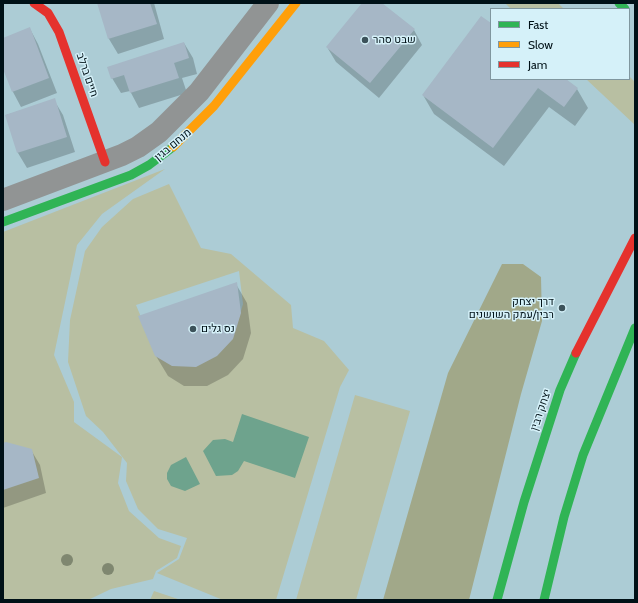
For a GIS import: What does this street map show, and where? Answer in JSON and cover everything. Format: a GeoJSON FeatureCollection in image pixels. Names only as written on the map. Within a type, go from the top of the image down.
{"type":"FeatureCollection","features":[{"type":"Feature","properties":{"kind":"main road","name":"חיים ברלב"},"geometry":{"type":"LineString","coordinates":[[34,3],[48,13],[59,32],[105,162]]}},
{"type":"Feature","properties":{"kind":"main road","name":"מנחם בגין"},"geometry":{"type":"LineString","coordinates":[[3,222],[131,175],[149,165],[172,148],[214,106],[296,3]]}},
{"type":"Feature","properties":{"kind":"main road","name":"יצחק רבין"},"geometry":{"type":"LineString","coordinates":[[498,600],[524,502],[560,390],[581,340],[635,238]]}},
{"type":"Feature","properties":{"kind":"main road"},"geometry":{"type":"LineString","coordinates":[[544,600],[564,516],[583,455],[606,394],[635,328]]}},
{"type":"Feature","properties":{"kind":"street","name":"מנחם בגין"},"geometry":{"type":"LineString","coordinates":[[3,200],[105,162],[138,147],[159,132],[199,92],[268,3]]}},
{"type":"Feature","properties":{"kind":"shaded area"},"geometry":{"type":"Polygon","coordinates":[[[505,3],[558,3],[563,8],[510,8],[505,3]]]}},
{"type":"Feature","properties":{"kind":"shaded area"},"geometry":{"type":"Polygon","coordinates":[[[630,77],[635,82],[635,125],[587,80],[630,80],[630,77]]]}},
{"type":"Feature","properties":{"kind":"shaded area"},"geometry":{"type":"Polygon","coordinates":[[[165,169],[102,214],[77,245],[54,355],[74,402],[74,422],[122,457],[118,483],[129,511],[159,538],[181,546],[177,558],[156,571],[153,579],[111,589],[88,600],[3,600],[3,232],[165,169]]]}},
{"type":"Feature","properties":{"kind":"shaded area"},"geometry":{"type":"Polygon","coordinates":[[[169,184],[201,248],[231,254],[291,305],[293,328],[324,341],[349,370],[340,387],[276,600],[223,600],[157,573],[179,559],[187,538],[158,529],[138,509],[126,481],[127,463],[103,432],[86,416],[68,362],[70,320],[85,251],[102,227],[133,199],[169,184]],[[239,271],[136,305],[154,348],[235,331],[243,304],[239,271]]]}},
{"type":"Feature","properties":{"kind":"shaded area"},"geometry":{"type":"Polygon","coordinates":[[[502,264],[523,264],[541,277],[542,321],[521,394],[469,600],[383,600],[448,373],[502,264]]]}},
{"type":"Feature","properties":{"kind":"shaded area"},"geometry":{"type":"Polygon","coordinates":[[[355,395],[410,411],[356,600],[296,600],[355,395]]]}},
{"type":"Feature","properties":{"kind":"shaded area"},"geometry":{"type":"Polygon","coordinates":[[[242,414],[309,437],[295,478],[244,461],[238,471],[232,475],[216,476],[203,451],[213,440],[225,439],[233,442],[242,414]]]}},
{"type":"Feature","properties":{"kind":"shaded area"},"geometry":{"type":"Polygon","coordinates":[[[186,457],[200,484],[185,491],[171,486],[167,479],[167,473],[171,465],[186,457]]]}},
{"type":"Feature","properties":{"kind":"shaded area"},"geometry":{"type":"Polygon","coordinates":[[[154,591],[181,600],[150,600],[154,591]]]}},
{"type":"Feature","properties":{"kind":"building"},"geometry":{"type":"Polygon","coordinates":[[[97,3],[150,3],[157,24],[108,39],[97,3]]]}},
{"type":"Feature","properties":{"kind":"building"},"geometry":{"type":"Polygon","coordinates":[[[362,3],[382,3],[415,29],[370,83],[326,47],[362,3]]]}},
{"type":"Feature","properties":{"kind":"building"},"geometry":{"type":"Polygon","coordinates":[[[481,16],[490,22],[490,80],[567,80],[578,88],[564,107],[538,88],[493,148],[422,95],[481,16]]]}},
{"type":"Feature","properties":{"kind":"building"},"geometry":{"type":"Polygon","coordinates":[[[30,27],[49,78],[12,92],[3,69],[3,38],[30,27]]]}},
{"type":"Feature","properties":{"kind":"building"},"geometry":{"type":"Polygon","coordinates":[[[184,42],[189,58],[174,63],[179,78],[130,93],[124,75],[111,79],[107,67],[184,42]]]}},
{"type":"Feature","properties":{"kind":"building"},"geometry":{"type":"Polygon","coordinates":[[[55,98],[67,137],[17,153],[5,115],[55,98]]]}},
{"type":"Feature","properties":{"kind":"building"},"geometry":{"type":"Polygon","coordinates":[[[237,282],[241,313],[233,339],[217,356],[196,367],[172,366],[155,356],[138,316],[237,282]]]}},
{"type":"Feature","properties":{"kind":"building"},"geometry":{"type":"Polygon","coordinates":[[[6,442],[32,449],[39,478],[3,490],[3,443],[6,442]]]}},
{"type":"Feature","properties":{"kind":"traffic: fast"},"geometry":{"type":"LineString","coordinates":[[619,3],[624,8]]}},
{"type":"Feature","properties":{"kind":"traffic: fast"},"geometry":{"type":"LineString","coordinates":[[3,222],[131,175],[149,165],[173,147]]}},
{"type":"Feature","properties":{"kind":"traffic: fast"},"geometry":{"type":"LineString","coordinates":[[544,600],[564,517],[583,455],[635,328]]}},
{"type":"Feature","properties":{"kind":"traffic: fast"},"geometry":{"type":"LineString","coordinates":[[497,600],[524,502],[560,390],[576,353]]}},
{"type":"Feature","properties":{"kind":"traffic: slow"},"geometry":{"type":"LineString","coordinates":[[173,147],[214,106],[296,3]]}},
{"type":"Feature","properties":{"kind":"traffic: jam"},"geometry":{"type":"LineString","coordinates":[[34,3],[48,13],[59,32],[105,162]]}},
{"type":"Feature","properties":{"kind":"traffic: jam"},"geometry":{"type":"LineString","coordinates":[[576,353],[635,238]]}},
{"type":"Feature","properties":{"kind":"place","name":"שבט סהר"},"geometry":{"type":"Point","coordinates":[365,40]}},
{"type":"Feature","properties":{"kind":"place","name":"דרך יצחק רבין/עמק השושנים"},"geometry":{"type":"Point","coordinates":[562,308]}},
{"type":"Feature","properties":{"kind":"place","name":"נס גלים"},"geometry":{"type":"Point","coordinates":[193,329]}}]}
